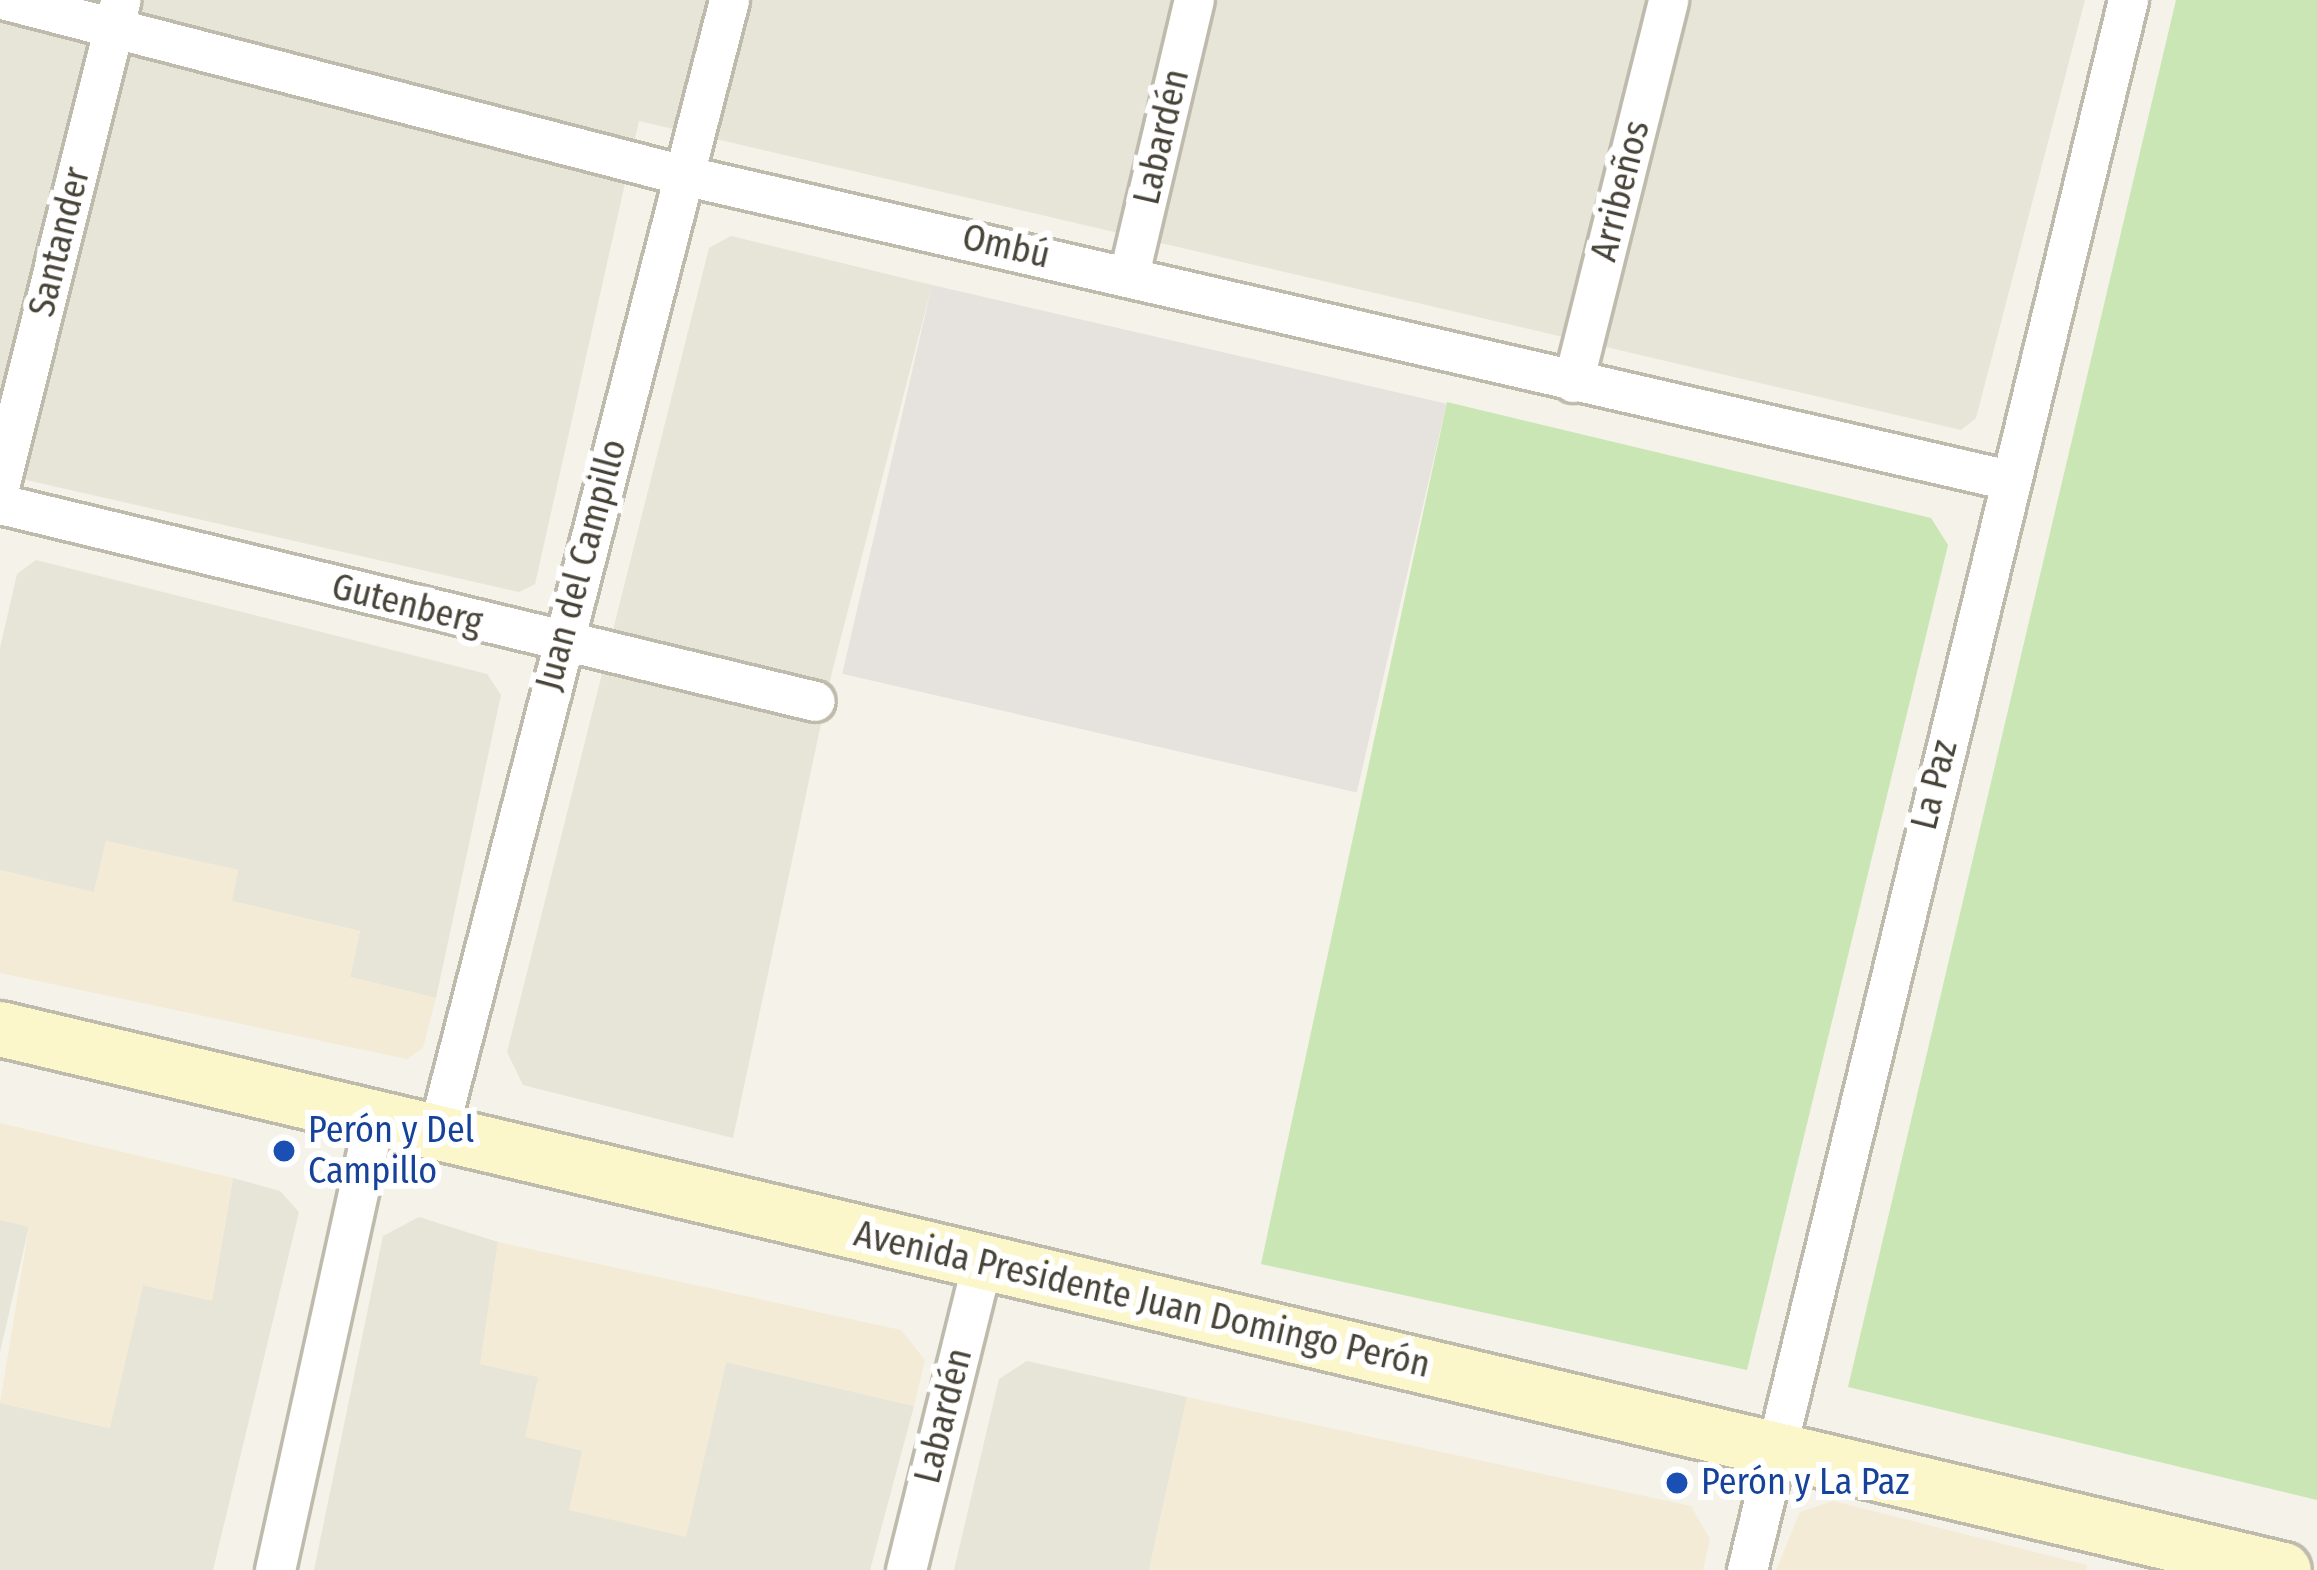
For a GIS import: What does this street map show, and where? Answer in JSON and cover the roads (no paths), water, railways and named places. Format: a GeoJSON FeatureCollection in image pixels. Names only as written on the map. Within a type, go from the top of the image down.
{"type":"FeatureCollection","features":[{"type":"Feature","properties":{"kind":"main road","name":"Avenida Presidente Juan Domingo Perón"},"geometry":{"type":"LineString","coordinates":[[0,1029],[2284,1570]]}},
{"type":"Feature","properties":{"kind":"street","name":"Ombú"},"geometry":{"type":"LineString","coordinates":[[6,0],[117,13],[687,176],[2009,480]]}},
{"type":"Feature","properties":{"kind":"street","name":"Juan del Campillo"},"geometry":{"type":"LineString","coordinates":[[438,1131],[729,0]]}},
{"type":"Feature","properties":{"kind":"street","name":"Labardén"},"geometry":{"type":"LineString","coordinates":[[1129,274],[1194,0]]}},
{"type":"Feature","properties":{"kind":"street","name":"Arribeños"},"geometry":{"type":"LineString","coordinates":[[1573,382],[1668,0]]}},
{"type":"Feature","properties":{"kind":"street","name":"La Paz"},"geometry":{"type":"LineString","coordinates":[[1747,1570],[2128,0]]}},
{"type":"Feature","properties":{"kind":"street","name":"Santander"},"geometry":{"type":"LineString","coordinates":[[0,483],[117,13]]}},
{"type":"Feature","properties":{"kind":"street","name":"Gutenberg"},"geometry":{"type":"LineString","coordinates":[[0,504],[560,644],[815,701]]}},
{"type":"Feature","properties":{"kind":"street"},"geometry":{"type":"LineString","coordinates":[[275,1570],[374,1118]]}},
{"type":"Feature","properties":{"kind":"street","name":"Labardén"},"geometry":{"type":"LineString","coordinates":[[907,1570],[982,1262]]}},
{"type":"Feature","properties":{"kind":"place","name":"Perón y Del Campillo"},"geometry":{"type":"Point","coordinates":[284,1151]}},
{"type":"Feature","properties":{"kind":"place","name":"Perón y La Paz"},"geometry":{"type":"Point","coordinates":[1677,1483]}}]}
